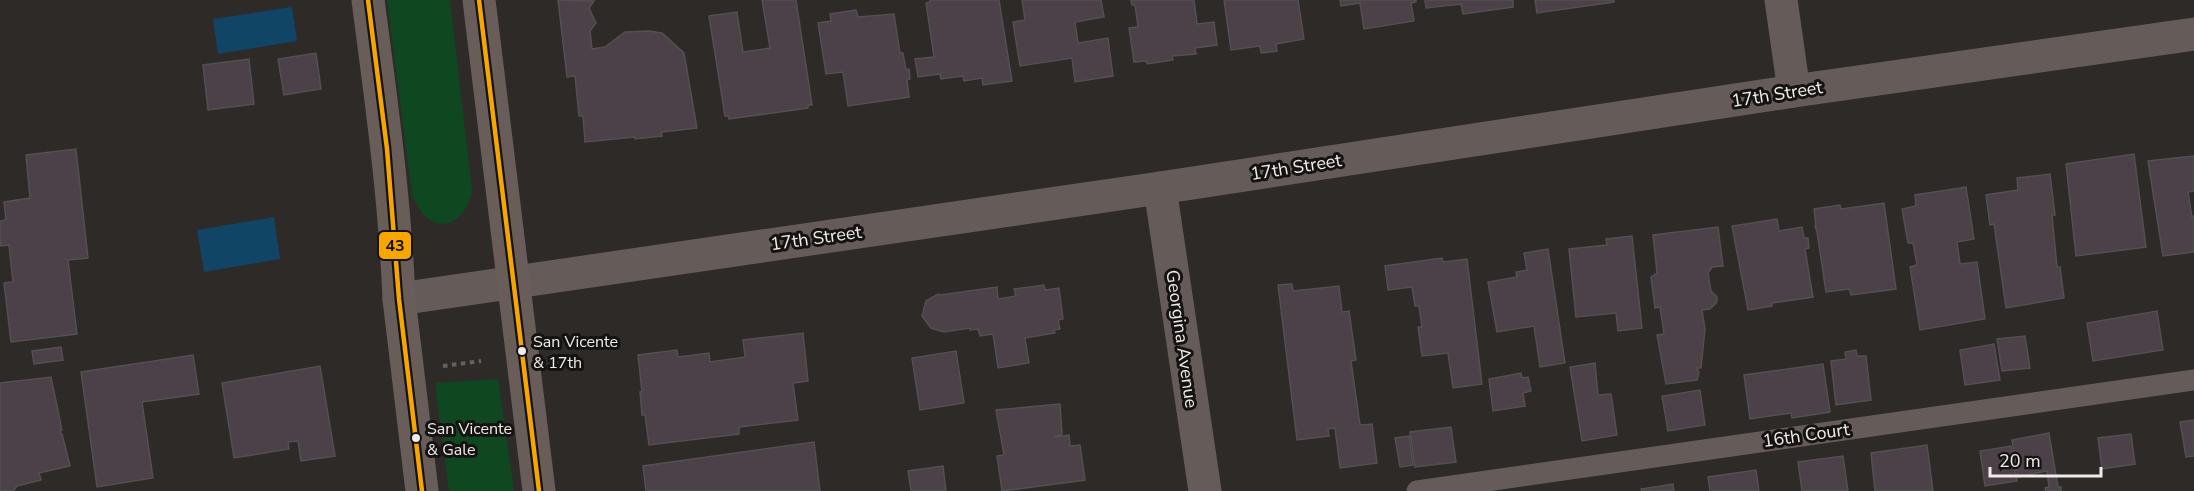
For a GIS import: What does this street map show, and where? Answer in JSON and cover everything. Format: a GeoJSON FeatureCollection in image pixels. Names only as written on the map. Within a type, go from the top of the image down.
{"type":"FeatureCollection","features":[{"type":"Feature","properties":{"kind":"main road"},"geometry":{"type":"LineString","coordinates":[[368,0],[383,121],[399,299],[422,491]]}},
{"type":"Feature","properties":{"kind":"main road"},"geometry":{"type":"LineString","coordinates":[[479,0],[539,491]]}},
{"type":"Feature","properties":{"kind":"street"},"geometry":{"type":"LineString","coordinates":[[1781,0],[1794,91]]}},
{"type":"Feature","properties":{"kind":"street","name":"17th Street"},"geometry":{"type":"LineString","coordinates":[[399,299],[1160,188],[1794,91],[2194,34]]}},
{"type":"Feature","properties":{"kind":"street","name":"Georgina Avenue"},"geometry":{"type":"LineString","coordinates":[[1160,188],[1205,491]]}},
{"type":"Feature","properties":{"kind":"lane","name":"16th Court"},"geometry":{"type":"LineString","coordinates":[[1417,491],[2194,380]]}},
{"type":"Feature","properties":{"kind":"path"},"geometry":{"type":"LineString","coordinates":[[441,366],[481,361]]}},
{"type":"Feature","properties":{"kind":"green space"},"geometry":{"type":"Polygon","coordinates":[[[387,0],[450,0],[472,190],[467,207],[462,214],[449,223],[434,222],[425,216],[412,195],[387,0]]]}},
{"type":"Feature","properties":{"kind":"green space"},"geometry":{"type":"Polygon","coordinates":[[[498,379],[514,491],[449,491],[436,383],[498,379]]]}},
{"type":"Feature","properties":{"kind":"water"},"geometry":{"type":"Polygon","coordinates":[[[292,7],[297,41],[218,54],[213,19],[292,7]]]}},
{"type":"Feature","properties":{"kind":"water"},"geometry":{"type":"Polygon","coordinates":[[[274,217],[280,259],[204,272],[197,230],[274,217]]]}},
{"type":"Feature","properties":{"kind":"building"},"geometry":{"type":"Polygon","coordinates":[[[558,0],[594,1],[589,8],[596,23],[590,31],[592,49],[605,47],[625,32],[649,31],[662,33],[684,53],[697,128],[661,132],[662,136],[585,142],[583,116],[579,116],[575,76],[567,77],[558,0]]]}},
{"type":"Feature","properties":{"kind":"building"},"geometry":{"type":"Polygon","coordinates":[[[762,0],[796,0],[812,105],[808,105],[808,108],[729,119],[729,116],[725,116],[709,16],[737,12],[743,52],[770,48],[762,0]]]}},
{"type":"Feature","properties":{"kind":"building"},"geometry":{"type":"Polygon","coordinates":[[[930,0],[999,0],[1012,81],[983,85],[982,78],[964,81],[963,76],[941,79],[940,74],[918,77],[915,59],[934,57],[926,3],[930,0]]]}},
{"type":"Feature","properties":{"kind":"building"},"geometry":{"type":"Polygon","coordinates":[[[1022,0],[1101,0],[1104,17],[1075,22],[1078,43],[1108,38],[1113,76],[1075,82],[1072,58],[1020,66],[1013,22],[1025,20],[1022,0]]]}},
{"type":"Feature","properties":{"kind":"building"},"geometry":{"type":"Polygon","coordinates":[[[1131,0],[1194,0],[1197,24],[1214,22],[1217,45],[1195,48],[1196,54],[1172,56],[1173,60],[1147,64],[1147,61],[1134,62],[1129,28],[1138,27],[1135,5],[1132,5],[1131,0]]]}},
{"type":"Feature","properties":{"kind":"building"},"geometry":{"type":"Polygon","coordinates":[[[1224,0],[1298,0],[1304,39],[1276,44],[1277,51],[1261,53],[1260,46],[1231,50],[1224,0]]]}},
{"type":"Feature","properties":{"kind":"building"},"geometry":{"type":"Polygon","coordinates":[[[1340,0],[1416,0],[1411,3],[1414,21],[1364,29],[1360,3],[1341,6],[1340,0]]]}},
{"type":"Feature","properties":{"kind":"building"},"geometry":{"type":"Polygon","coordinates":[[[1425,0],[1513,0],[1513,7],[1463,14],[1461,4],[1426,8],[1425,0]]]}},
{"type":"Feature","properties":{"kind":"building"},"geometry":{"type":"Polygon","coordinates":[[[1535,0],[1614,0],[1614,2],[1537,13],[1535,0]]]}},
{"type":"Feature","properties":{"kind":"building"},"geometry":{"type":"Polygon","coordinates":[[[856,10],[858,17],[894,14],[900,53],[903,53],[906,70],[909,69],[910,79],[907,80],[909,97],[848,106],[843,72],[826,74],[818,23],[831,21],[830,14],[856,10]]]}},
{"type":"Feature","properties":{"kind":"building"},"geometry":{"type":"Polygon","coordinates":[[[316,53],[321,89],[284,95],[278,59],[316,53]]]}},
{"type":"Feature","properties":{"kind":"building"},"geometry":{"type":"Polygon","coordinates":[[[249,59],[254,104],[208,110],[203,65],[249,59]]]}},
{"type":"Feature","properties":{"kind":"building"},"geometry":{"type":"Polygon","coordinates":[[[76,149],[88,258],[68,260],[77,334],[11,342],[4,283],[13,282],[9,245],[1,246],[0,238],[0,221],[6,220],[4,202],[30,198],[26,155],[76,149]]]}},
{"type":"Feature","properties":{"kind":"building"},"geometry":{"type":"Polygon","coordinates":[[[2134,154],[2146,247],[2076,256],[2066,164],[2134,154]]]}},
{"type":"Feature","properties":{"kind":"building"},"geometry":{"type":"Polygon","coordinates":[[[2194,156],[2194,191],[2188,192],[2192,217],[2194,216],[2194,252],[2163,256],[2148,161],[2194,156]]]}},
{"type":"Feature","properties":{"kind":"building"},"geometry":{"type":"Polygon","coordinates":[[[2050,174],[2055,215],[2052,215],[2057,267],[2060,267],[2064,298],[2006,308],[1994,224],[1990,225],[1986,195],[2018,190],[2017,178],[2050,174]]]}},
{"type":"Feature","properties":{"kind":"building"},"geometry":{"type":"Polygon","coordinates":[[[1966,187],[1974,239],[1957,242],[1960,264],[1977,262],[1985,319],[1920,330],[1910,267],[1917,265],[1913,243],[1908,243],[1902,209],[1916,206],[1915,195],[1966,187]]]}},
{"type":"Feature","properties":{"kind":"building"},"geometry":{"type":"Polygon","coordinates":[[[1884,203],[1896,289],[1851,295],[1849,289],[1826,292],[1814,209],[1840,205],[1841,209],[1884,203]]]}},
{"type":"Feature","properties":{"kind":"building"},"geometry":{"type":"Polygon","coordinates":[[[1777,219],[1779,231],[1802,227],[1804,238],[1808,238],[1809,248],[1805,249],[1813,297],[1772,303],[1772,306],[1748,310],[1732,226],[1777,219]]]}},
{"type":"Feature","properties":{"kind":"building"},"geometry":{"type":"Polygon","coordinates":[[[1718,227],[1723,266],[1712,267],[1708,273],[1711,291],[1717,297],[1717,302],[1710,309],[1702,310],[1705,329],[1701,368],[1697,368],[1699,373],[1697,380],[1666,384],[1657,335],[1664,334],[1660,307],[1655,308],[1651,277],[1657,273],[1653,235],[1718,227]]]}},
{"type":"Feature","properties":{"kind":"building"},"geometry":{"type":"Polygon","coordinates":[[[1632,236],[1642,328],[1618,331],[1616,313],[1576,317],[1569,249],[1607,245],[1606,239],[1632,236]]]}},
{"type":"Feature","properties":{"kind":"building"},"geometry":{"type":"Polygon","coordinates":[[[1548,249],[1565,363],[1540,367],[1534,326],[1497,332],[1488,282],[1517,277],[1516,272],[1527,270],[1524,253],[1548,249]]]}},
{"type":"Feature","properties":{"kind":"building"},"geometry":{"type":"Polygon","coordinates":[[[1442,258],[1443,262],[1467,259],[1482,384],[1453,388],[1448,353],[1422,356],[1418,327],[1422,327],[1419,306],[1415,306],[1412,287],[1388,290],[1385,266],[1442,258]]]}},
{"type":"Feature","properties":{"kind":"building"},"geometry":{"type":"Polygon","coordinates":[[[1292,284],[1293,291],[1339,286],[1342,312],[1349,311],[1356,360],[1351,361],[1360,425],[1372,424],[1377,463],[1340,468],[1335,428],[1328,429],[1329,436],[1297,440],[1278,285],[1292,284]]]}},
{"type":"Feature","properties":{"kind":"building"},"geometry":{"type":"Polygon","coordinates":[[[1044,285],[1045,290],[1059,288],[1063,319],[1058,320],[1060,329],[1054,330],[1055,333],[1025,338],[1029,363],[998,368],[993,334],[980,336],[978,329],[970,330],[970,328],[944,332],[931,328],[922,316],[926,301],[938,294],[997,287],[998,299],[1016,296],[1014,289],[1044,285]]]}},
{"type":"Feature","properties":{"kind":"building"},"geometry":{"type":"Polygon","coordinates":[[[2157,311],[2163,350],[2093,361],[2087,323],[2157,311]]]}},
{"type":"Feature","properties":{"kind":"building"},"geometry":{"type":"Polygon","coordinates":[[[803,333],[808,381],[793,383],[798,420],[739,427],[739,434],[649,445],[645,415],[642,415],[638,355],[677,350],[678,357],[709,353],[710,362],[745,357],[743,340],[803,333]]]}},
{"type":"Feature","properties":{"kind":"building"},"geometry":{"type":"Polygon","coordinates":[[[2025,336],[2030,368],[2002,371],[1997,339],[2025,336]]]}},
{"type":"Feature","properties":{"kind":"building"},"geometry":{"type":"Polygon","coordinates":[[[1994,344],[2000,380],[1965,385],[1960,350],[1994,344]]]}},
{"type":"Feature","properties":{"kind":"building"},"geometry":{"type":"Polygon","coordinates":[[[61,347],[63,360],[34,364],[32,351],[61,347]]]}},
{"type":"Feature","properties":{"kind":"building"},"geometry":{"type":"Polygon","coordinates":[[[1856,350],[1857,356],[1866,356],[1871,400],[1836,405],[1831,361],[1846,359],[1845,352],[1856,350]]]}},
{"type":"Feature","properties":{"kind":"building"},"geometry":{"type":"Polygon","coordinates":[[[956,351],[964,403],[920,410],[912,358],[956,351]]]}},
{"type":"Feature","properties":{"kind":"building"},"geometry":{"type":"Polygon","coordinates":[[[193,355],[199,394],[142,402],[153,478],[97,487],[81,372],[193,355]]]}},
{"type":"Feature","properties":{"kind":"building"},"geometry":{"type":"Polygon","coordinates":[[[1595,363],[1598,395],[1611,394],[1617,435],[1582,441],[1570,367],[1595,363]]]}},
{"type":"Feature","properties":{"kind":"building"},"geometry":{"type":"Polygon","coordinates":[[[1823,364],[1830,412],[1792,418],[1791,413],[1750,419],[1744,375],[1823,364]]]}},
{"type":"Feature","properties":{"kind":"building"},"geometry":{"type":"Polygon","coordinates":[[[320,366],[335,456],[301,461],[298,441],[288,442],[289,449],[234,458],[222,383],[320,366]]]}},
{"type":"Feature","properties":{"kind":"building"},"geometry":{"type":"Polygon","coordinates":[[[1521,373],[1522,378],[1528,377],[1531,391],[1523,393],[1525,406],[1493,411],[1489,379],[1521,373]]]}},
{"type":"Feature","properties":{"kind":"building"},"geometry":{"type":"Polygon","coordinates":[[[51,377],[62,430],[60,430],[70,466],[39,473],[41,480],[17,486],[13,491],[0,491],[0,383],[51,377]]]}},
{"type":"Feature","properties":{"kind":"building"},"geometry":{"type":"Polygon","coordinates":[[[1700,390],[1705,425],[1668,431],[1662,396],[1700,390]]]}},
{"type":"Feature","properties":{"kind":"building"},"geometry":{"type":"Polygon","coordinates":[[[1060,404],[1062,434],[1054,437],[1069,435],[1070,446],[1080,445],[1085,480],[1002,491],[997,456],[1004,455],[996,410],[1060,404]]]}},
{"type":"Feature","properties":{"kind":"building"},"geometry":{"type":"Polygon","coordinates":[[[2194,420],[2194,456],[2186,457],[2180,422],[2194,420]]]}},
{"type":"Feature","properties":{"kind":"building"},"geometry":{"type":"Polygon","coordinates":[[[1451,427],[1456,462],[1415,467],[1410,432],[1451,427]]]}},
{"type":"Feature","properties":{"kind":"building"},"geometry":{"type":"Polygon","coordinates":[[[2049,433],[2058,487],[2061,487],[2061,491],[2046,491],[2045,488],[2049,487],[2047,471],[2018,477],[2012,440],[2049,433]]]}},
{"type":"Feature","properties":{"kind":"building"},"geometry":{"type":"Polygon","coordinates":[[[2131,434],[2135,464],[2102,469],[2098,438],[2131,434]]]}},
{"type":"Feature","properties":{"kind":"building"},"geometry":{"type":"Polygon","coordinates":[[[1409,436],[1413,465],[1400,467],[1395,438],[1409,436]]]}},
{"type":"Feature","properties":{"kind":"building"},"geometry":{"type":"Polygon","coordinates":[[[814,442],[820,491],[646,491],[643,466],[814,442]]]}},
{"type":"Feature","properties":{"kind":"building"},"geometry":{"type":"Polygon","coordinates":[[[1927,445],[1933,491],[1875,491],[1871,453],[1927,445]]]}},
{"type":"Feature","properties":{"kind":"building"},"geometry":{"type":"Polygon","coordinates":[[[2011,446],[2017,481],[1985,486],[1980,451],[2011,446]]]}},
{"type":"Feature","properties":{"kind":"building"},"geometry":{"type":"Polygon","coordinates":[[[1843,456],[1848,491],[1802,491],[1798,462],[1843,456]]]}},
{"type":"Feature","properties":{"kind":"building"},"geometry":{"type":"Polygon","coordinates":[[[943,466],[946,491],[911,491],[908,471],[943,466]]]}},
{"type":"Feature","properties":{"kind":"building"},"geometry":{"type":"Polygon","coordinates":[[[1756,470],[1759,491],[1710,491],[1708,477],[1756,470]]]}},
{"type":"Feature","properties":{"kind":"building"},"geometry":{"type":"Polygon","coordinates":[[[1673,484],[1674,491],[1642,491],[1641,489],[1673,484]]]}},
{"type":"Feature","properties":{"kind":"transit line","name":"43"},"geometry":{"type":"LineString","coordinates":[[368,0],[387,149],[399,299],[422,491]]}},
{"type":"Feature","properties":{"kind":"transit line","name":"43"},"geometry":{"type":"LineString","coordinates":[[479,0],[539,491]]}},
{"type":"Feature","properties":{"kind":"place","name":"San Vicente & 17th"},"geometry":{"type":"Point","coordinates":[522,351]}},
{"type":"Feature","properties":{"kind":"place","name":"San Vicente & Gale"},"geometry":{"type":"Point","coordinates":[416,438]}}]}
